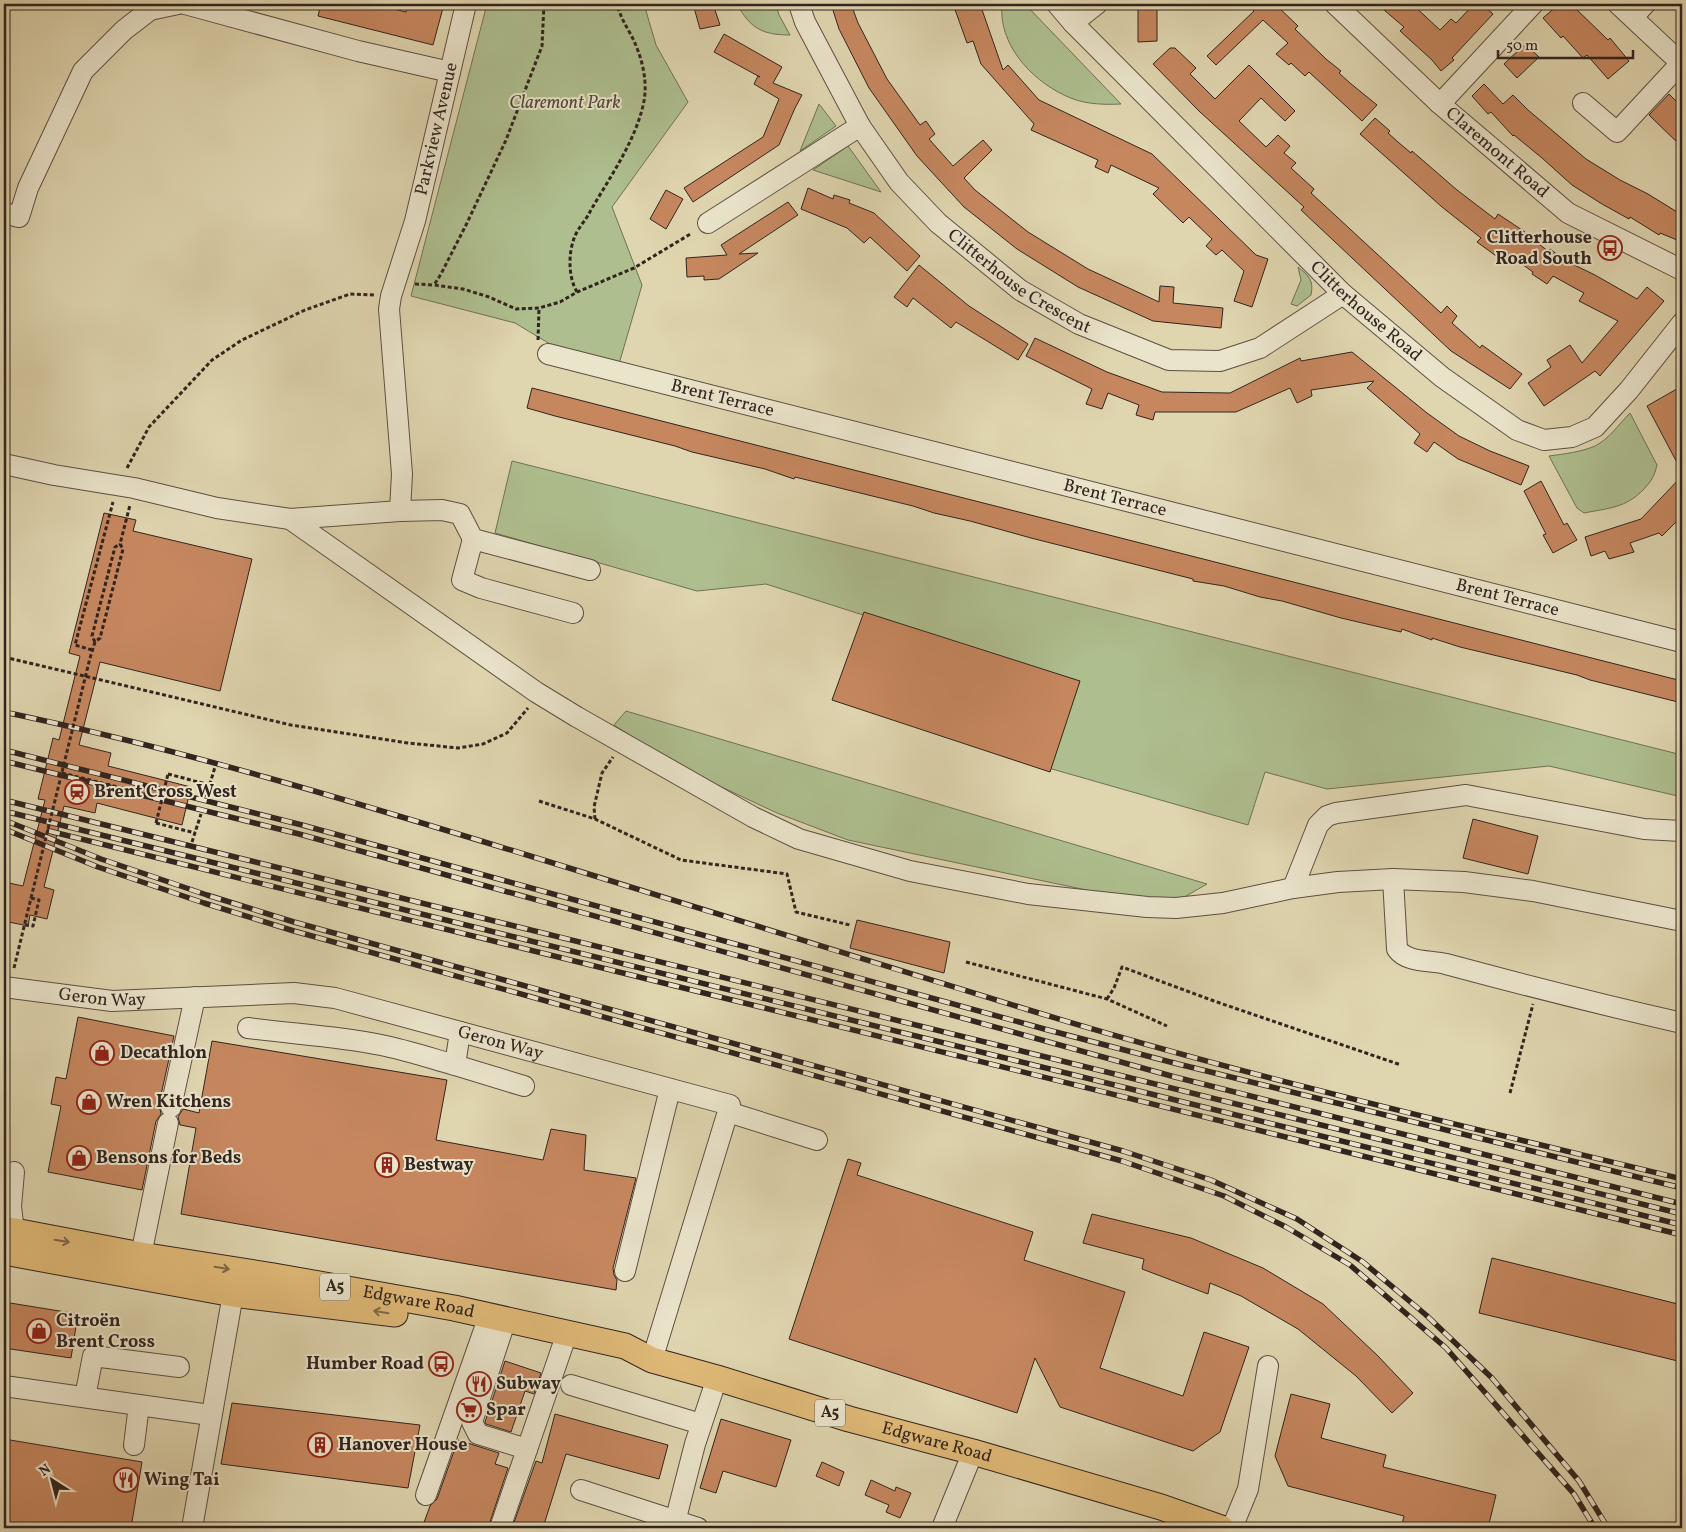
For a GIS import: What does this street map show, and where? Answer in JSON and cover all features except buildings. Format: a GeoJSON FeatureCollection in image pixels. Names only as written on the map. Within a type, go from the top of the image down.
{"type":"FeatureCollection","features":[{"type":"Feature","properties":{"kind":"main road","name":"Edgware Road"},"geometry":{"type":"LineString","coordinates":[[6,1235],[274,1276],[454,1308],[495,1325]]}},
{"type":"Feature","properties":{"kind":"main road","name":"Edgware Road"},"geometry":{"type":"LineString","coordinates":[[6,1235],[233,1294],[495,1325],[565,1340],[625,1363],[652,1360],[849,1419],[973,1452],[1161,1507],[1221,1528]]}},
{"type":"Feature","properties":{"kind":"main road"},"geometry":{"type":"LineString","coordinates":[[4,1264],[128,1283],[233,1294]]}},
{"type":"Feature","properties":{"kind":"street"},"geometry":{"type":"LineString","coordinates":[[11,215],[28,188],[83,71],[124,30],[150,10],[178,4]]}},
{"type":"Feature","properties":{"kind":"street"},"geometry":{"type":"LineString","coordinates":[[185,4],[358,51],[450,72]]}},
{"type":"Feature","properties":{"kind":"street","name":"Parkview Avenue"},"geometry":{"type":"LineString","coordinates":[[400,511],[402,474],[389,309],[391,296],[415,220],[466,4]]}},
{"type":"Feature","properties":{"kind":"street","name":"Clitterhouse Crescent"},"geometry":{"type":"LineString","coordinates":[[799,4],[805,22],[860,126],[899,182],[932,216],[1020,290],[1079,324],[1169,360],[1220,361],[1260,348],[1343,294]]}},
{"type":"Feature","properties":{"kind":"street","name":"Clitterhouse Road"},"geometry":{"type":"LineString","coordinates":[[1057,4],[1073,23],[1343,294],[1442,377],[1516,430],[1544,440],[1572,437],[1595,426],[1630,390],[1682,323]]}},
{"type":"Feature","properties":{"kind":"street"},"geometry":{"type":"LineString","coordinates":[[1073,23],[1096,4]]}},
{"type":"Feature","properties":{"kind":"street","name":"Claremont Road"},"geometry":{"type":"LineString","coordinates":[[1335,4],[1440,104],[1568,213],[1682,270]]}},
{"type":"Feature","properties":{"kind":"street"},"geometry":{"type":"LineString","coordinates":[[1440,104],[1533,4]]}},
{"type":"Feature","properties":{"kind":"street"},"geometry":{"type":"LineString","coordinates":[[1583,103],[1617,132],[1682,64],[1632,8]]}},
{"type":"Feature","properties":{"kind":"street"},"geometry":{"type":"LineString","coordinates":[[708,223],[860,126]]}},
{"type":"Feature","properties":{"kind":"street","name":"Brent Terrace"},"geometry":{"type":"LineString","coordinates":[[548,354],[1682,642]]}},
{"type":"Feature","properties":{"kind":"street"},"geometry":{"type":"LineString","coordinates":[[4,464],[54,475],[126,486],[217,508],[290,519],[400,511],[442,510],[460,514],[473,539],[462,580],[481,588],[573,613]]}},
{"type":"Feature","properties":{"kind":"street"},"geometry":{"type":"LineString","coordinates":[[290,519],[536,692],[752,817],[799,839],[910,870],[1028,894],[1147,907],[1176,908],[1223,903],[1293,888],[1338,882],[1393,879],[1464,882],[1533,891],[1682,922]]}},
{"type":"Feature","properties":{"kind":"street"},"geometry":{"type":"LineString","coordinates":[[473,539],[590,570]]}},
{"type":"Feature","properties":{"kind":"street"},"geometry":{"type":"LineString","coordinates":[[1293,888],[1318,825],[1328,816],[1336,813],[1466,795],[1644,829],[1682,831]]}},
{"type":"Feature","properties":{"kind":"street"},"geometry":{"type":"LineString","coordinates":[[1393,879],[1397,949],[1405,957],[1438,962],[1537,989],[1682,1023]]}},
{"type":"Feature","properties":{"kind":"street","name":"Geron Way"},"geometry":{"type":"LineString","coordinates":[[4,987],[112,1001],[195,997],[222,987],[335,998],[730,1105],[728,1112]]}},
{"type":"Feature","properties":{"kind":"street"},"geometry":{"type":"LineString","coordinates":[[141,1255],[195,997]]}},
{"type":"Feature","properties":{"kind":"street"},"geometry":{"type":"LineString","coordinates":[[248,1028],[381,1045],[524,1086]]}},
{"type":"Feature","properties":{"kind":"street"},"geometry":{"type":"LineString","coordinates":[[455,1065],[460,1032]]}},
{"type":"Feature","properties":{"kind":"street"},"geometry":{"type":"LineString","coordinates":[[625,1271],[670,1089]]}},
{"type":"Feature","properties":{"kind":"street"},"geometry":{"type":"LineString","coordinates":[[652,1360],[728,1112],[818,1140]]}},
{"type":"Feature","properties":{"kind":"street"},"geometry":{"type":"LineString","coordinates":[[6,1235],[14,1172]]}},
{"type":"Feature","properties":{"kind":"street"},"geometry":{"type":"LineString","coordinates":[[192,1528],[210,1416],[233,1294]]}},
{"type":"Feature","properties":{"kind":"street"},"geometry":{"type":"LineString","coordinates":[[495,1325],[472,1422],[478,1434],[527,1449]]}},
{"type":"Feature","properties":{"kind":"street"},"geometry":{"type":"LineString","coordinates":[[426,1495],[495,1325]]}},
{"type":"Feature","properties":{"kind":"street"},"geometry":{"type":"LineString","coordinates":[[500,1528],[565,1340]]}},
{"type":"Feature","properties":{"kind":"street"},"geometry":{"type":"LineString","coordinates":[[85,1398],[94,1356],[179,1367]]}},
{"type":"Feature","properties":{"kind":"street"},"geometry":{"type":"LineString","coordinates":[[1232,1528],[1248,1489],[1268,1366]]}},
{"type":"Feature","properties":{"kind":"street"},"geometry":{"type":"LineString","coordinates":[[675,1522],[701,1424],[717,1378]]}},
{"type":"Feature","properties":{"kind":"street"},"geometry":{"type":"LineString","coordinates":[[571,1385],[701,1424]]}},
{"type":"Feature","properties":{"kind":"street"},"geometry":{"type":"LineString","coordinates":[[4,1386],[210,1416]]}},
{"type":"Feature","properties":{"kind":"street"},"geometry":{"type":"LineString","coordinates":[[134,1444],[139,1405]]}},
{"type":"Feature","properties":{"kind":"street"},"geometry":{"type":"LineString","coordinates":[[942,1528],[973,1452]]}},
{"type":"Feature","properties":{"kind":"street"},"geometry":{"type":"LineString","coordinates":[[581,1490],[698,1528]]}},
{"type":"Feature","properties":{"kind":"path"},"geometry":{"type":"LineString","coordinates":[[434,285],[467,223],[506,140],[542,46],[544,4]]}},
{"type":"Feature","properties":{"kind":"path"},"geometry":{"type":"LineString","coordinates":[[577,292],[571,273],[571,256],[575,237],[621,158],[644,100],[643,71],[638,50],[620,16],[617,4]]}},
{"type":"Feature","properties":{"kind":"path"},"geometry":{"type":"LineString","coordinates":[[92,650],[75,645],[126,486],[149,428],[212,360],[242,340],[305,310],[350,294],[391,296],[399,290],[415,284],[434,285],[463,289],[489,297],[516,309],[539,308],[560,302],[577,292],[634,268],[708,223]]}},
{"type":"Feature","properties":{"kind":"path"},"geometry":{"type":"LineString","coordinates":[[539,308],[537,338],[548,354]]}},
{"type":"Feature","properties":{"kind":"path"},"geometry":{"type":"LineString","coordinates":[[14,968],[92,650],[95,642],[100,638],[123,549],[120,544],[126,486]]}},
{"type":"Feature","properties":{"kind":"path"},"geometry":{"type":"LineString","coordinates":[[95,642],[92,636],[115,547],[120,544]]}},
{"type":"Feature","properties":{"kind":"path"},"geometry":{"type":"LineString","coordinates":[[4,657],[292,725],[408,743],[458,748],[483,744],[507,734],[528,708],[536,692]]}},
{"type":"Feature","properties":{"kind":"path"},"geometry":{"type":"LineString","coordinates":[[595,820],[594,807],[602,773],[623,744]]}},
{"type":"Feature","properties":{"kind":"path"},"geometry":{"type":"LineString","coordinates":[[206,797],[215,767]]}},
{"type":"Feature","properties":{"kind":"path"},"geometry":{"type":"LineString","coordinates":[[62,773],[162,798]]}},
{"type":"Feature","properties":{"kind":"path"},"geometry":{"type":"LineString","coordinates":[[195,833],[156,823],[168,774],[210,785]]}},
{"type":"Feature","properties":{"kind":"path"},"geometry":{"type":"LineString","coordinates":[[539,801],[595,820],[681,860],[787,874],[796,912],[850,925]]}},
{"type":"Feature","properties":{"kind":"path"},"geometry":{"type":"LineString","coordinates":[[192,842],[201,814]]}},
{"type":"Feature","properties":{"kind":"path"},"geometry":{"type":"LineString","coordinates":[[25,925],[33,926],[39,900],[31,898]]}},
{"type":"Feature","properties":{"kind":"path"},"geometry":{"type":"LineString","coordinates":[[966,962],[1107,999],[1167,1026]]}},
{"type":"Feature","properties":{"kind":"path"},"geometry":{"type":"LineString","coordinates":[[1107,999],[1114,988],[1122,967],[1214,1001],[1401,1065]]}},
{"type":"Feature","properties":{"kind":"path"},"geometry":{"type":"LineString","coordinates":[[1510,1093],[1537,989]]}},
{"type":"Feature","properties":{"kind":"green space","name":"Claremont Park"},"geometry":{"type":"Polygon","coordinates":[[[487,4],[644,4],[656,45],[688,102],[612,207],[642,285],[619,364],[550,344],[515,323],[411,296],[487,4]]]}},
{"type":"Feature","properties":{"kind":"green space"},"geometry":{"type":"Polygon","coordinates":[[[737,4],[776,4],[779,15],[790,35],[764,32],[747,19],[737,4]]]}},
{"type":"Feature","properties":{"kind":"green space"},"geometry":{"type":"Polygon","coordinates":[[[1002,4],[1025,4],[1121,104],[1099,104],[1077,100],[1064,95],[1039,80],[1011,46],[1002,18],[1002,4]]]}},
{"type":"Feature","properties":{"kind":"green space"},"geometry":{"type":"Polygon","coordinates":[[[819,104],[836,126],[800,151],[819,104]]]}},
{"type":"Feature","properties":{"kind":"green space"},"geometry":{"type":"Polygon","coordinates":[[[848,146],[881,192],[813,170],[848,146]]]}},
{"type":"Feature","properties":{"kind":"green space"},"geometry":{"type":"Polygon","coordinates":[[[1298,267],[1310,279],[1312,290],[1311,295],[1297,306],[1291,304],[1301,280],[1298,267]]]}},
{"type":"Feature","properties":{"kind":"green space"},"geometry":{"type":"Polygon","coordinates":[[[1630,413],[1657,465],[1654,475],[1644,489],[1624,504],[1584,513],[1577,508],[1549,456],[1595,446],[1609,435],[1630,413]]]}},
{"type":"Feature","properties":{"kind":"green space"},"geometry":{"type":"Polygon","coordinates":[[[512,461],[1682,755],[1682,797],[1549,766],[1327,789],[1265,772],[1248,825],[1045,767],[1076,683],[766,584],[697,591],[495,533],[512,461]]]}},
{"type":"Feature","properties":{"kind":"green space"},"geometry":{"type":"Polygon","coordinates":[[[626,711],[1207,884],[1181,899],[1115,896],[848,840],[777,813],[681,768],[614,725],[626,711]]]}},
{"type":"Feature","properties":{"kind":"railway"},"geometry":{"type":"LineString","coordinates":[[4,712],[136,742],[332,796],[1029,1010],[1191,1057],[1273,1079],[1682,1179]]}},
{"type":"Feature","properties":{"kind":"railway"},"geometry":{"type":"LineString","coordinates":[[4,750],[302,825],[1178,1064],[1682,1188]]}},
{"type":"Feature","properties":{"kind":"railway"},"geometry":{"type":"LineString","coordinates":[[4,761],[299,834],[1175,1077],[1682,1204]]}},
{"type":"Feature","properties":{"kind":"railway"},"geometry":{"type":"LineString","coordinates":[[4,800],[1682,1214]]}},
{"type":"Feature","properties":{"kind":"railway"},"geometry":{"type":"LineString","coordinates":[[4,811],[1682,1225]]}},
{"type":"Feature","properties":{"kind":"railway"},"geometry":{"type":"LineString","coordinates":[[4,820],[101,859],[294,922],[1123,1151],[1211,1180],[1297,1219],[1363,1262],[1426,1315],[1492,1378],[1579,1481],[1608,1528]]}},
{"type":"Feature","properties":{"kind":"railway"},"geometry":{"type":"LineString","coordinates":[[4,829],[98,867],[294,931],[1122,1161],[1224,1196],[1286,1227],[1350,1265],[1446,1348],[1574,1494],[1595,1528]]}},
{"type":"Feature","properties":{"kind":"railway"},"geometry":{"type":"LineString","coordinates":[[49,831],[1682,1235]]}},
{"type":"Feature","properties":{"kind":"place","name":"Clitterhouse Road South"},"geometry":{"type":"Point","coordinates":[1610,248]}},
{"type":"Feature","properties":{"kind":"place","name":"Brent Cross West"},"geometry":{"type":"Point","coordinates":[77,792]}},
{"type":"Feature","properties":{"kind":"place","name":"Decathlon"},"geometry":{"type":"Point","coordinates":[102,1053]}},
{"type":"Feature","properties":{"kind":"place","name":"Wren Kitchens"},"geometry":{"type":"Point","coordinates":[89,1102]}},
{"type":"Feature","properties":{"kind":"place","name":"Bensons for Beds"},"geometry":{"type":"Point","coordinates":[79,1158]}},
{"type":"Feature","properties":{"kind":"place","name":"Bestway"},"geometry":{"type":"Point","coordinates":[387,1165]}},
{"type":"Feature","properties":{"kind":"place","name":"Citroën Brent Cross"},"geometry":{"type":"Point","coordinates":[39,1331]}},
{"type":"Feature","properties":{"kind":"place","name":"Humber Road"},"geometry":{"type":"Point","coordinates":[441,1364]}},
{"type":"Feature","properties":{"kind":"place","name":"Subway"},"geometry":{"type":"Point","coordinates":[479,1384]}},
{"type":"Feature","properties":{"kind":"place","name":"Spar"},"geometry":{"type":"Point","coordinates":[469,1410]}},
{"type":"Feature","properties":{"kind":"place","name":"Hanover House"},"geometry":{"type":"Point","coordinates":[320,1445]}},
{"type":"Feature","properties":{"kind":"place","name":"Wing Tai"},"geometry":{"type":"Point","coordinates":[126,1480]}}]}
